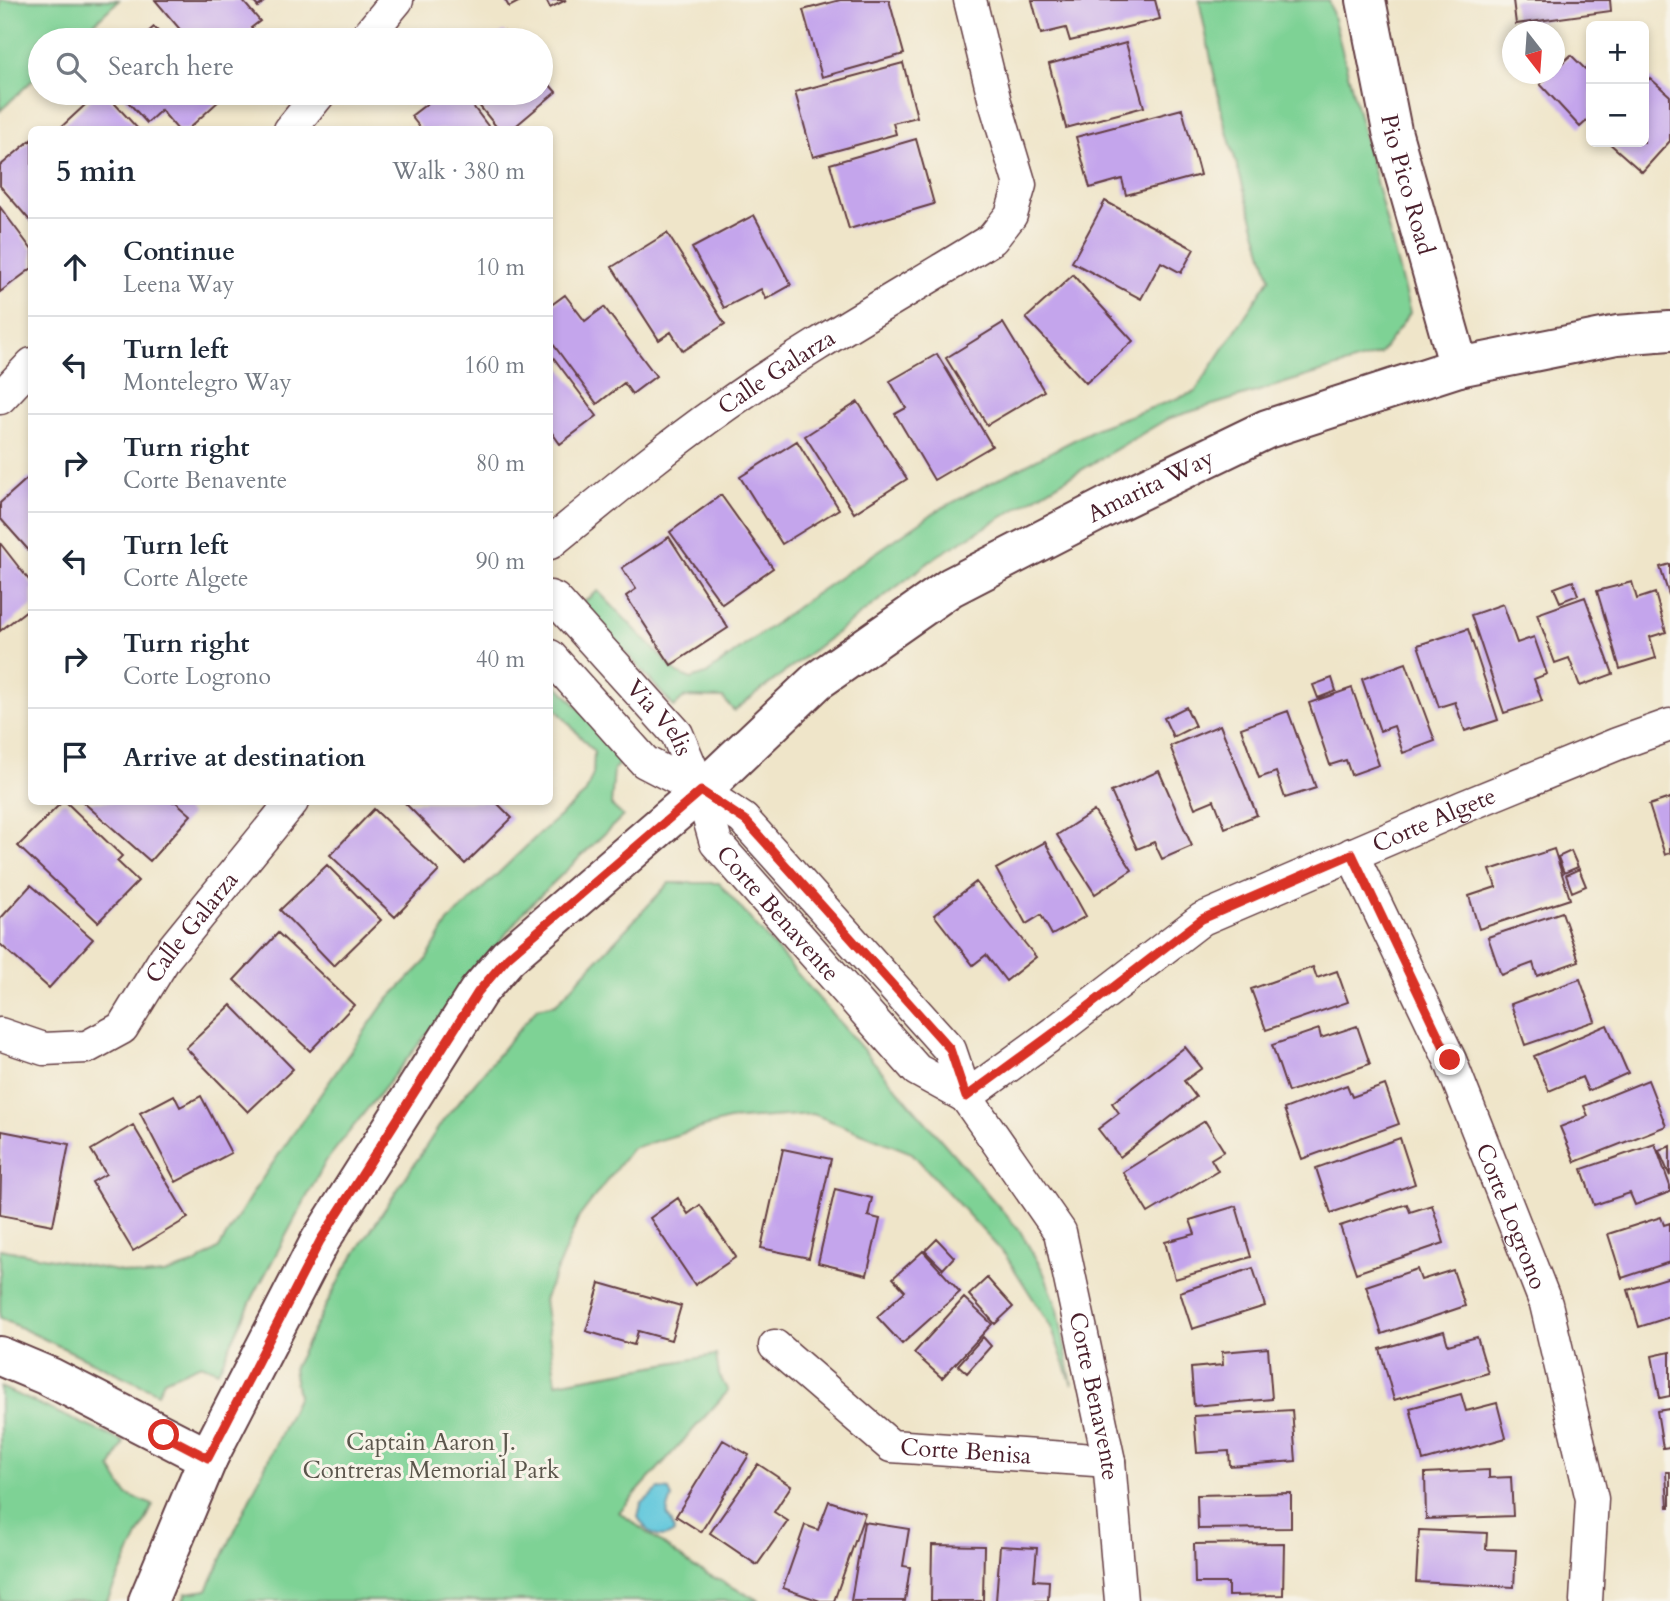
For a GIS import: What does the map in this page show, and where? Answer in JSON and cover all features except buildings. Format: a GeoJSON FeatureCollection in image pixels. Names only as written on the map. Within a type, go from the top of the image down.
{"type":"FeatureCollection","features":[{"type":"Feature","properties":{"kind":"street"},"geometry":{"type":"LineString","coordinates":[[374,28],[397,0]]}},
{"type":"Feature","properties":{"kind":"street","name":"Calle Galarza"},"geometry":{"type":"LineString","coordinates":[[553,541],[621,484],[725,405],[830,336],[992,239],[1011,215],[1020,185],[995,102],[970,0]]}},
{"type":"Feature","properties":{"kind":"street","name":"Pio Pico Road"},"geometry":{"type":"LineString","coordinates":[[1366,0],[1392,131],[1459,368]]}},
{"type":"Feature","properties":{"kind":"street"},"geometry":{"type":"LineString","coordinates":[[293,126],[310,105]]}},
{"type":"Feature","properties":{"kind":"street","name":"Amarita Way"},"geometry":{"type":"LineString","coordinates":[[148,1601],[208,1458],[320,1241],[478,992],[508,957],[701,791],[817,681],[951,587],[1114,503],[1268,429],[1459,368],[1617,335],[1670,331]]}},
{"type":"Feature","properties":{"kind":"street"},"geometry":{"type":"LineString","coordinates":[[0,398],[28,368]]}},
{"type":"Feature","properties":{"kind":"street","name":"Via Velis"},"geometry":{"type":"LineString","coordinates":[[553,598],[677,734],[701,791]]}},
{"type":"Feature","properties":{"kind":"street","name":"Via Velis"},"geometry":{"type":"LineString","coordinates":[[553,659],[645,762],[701,791]]}},
{"type":"Feature","properties":{"kind":"street","name":"Corte Algete"},"geometry":{"type":"LineString","coordinates":[[966,1097],[1202,919],[1617,744],[1670,725]]}},
{"type":"Feature","properties":{"kind":"street","name":"Corte Benavente"},"geometry":{"type":"LineString","coordinates":[[701,791],[746,821],[950,1049],[966,1097],[1060,1232],[1109,1461],[1121,1601]]}},
{"type":"Feature","properties":{"kind":"street","name":"Calle Galarza"},"geometry":{"type":"LineString","coordinates":[[0,1034],[44,1049],[87,1047],[122,1028],[165,958],[290,805]]}},
{"type":"Feature","properties":{"kind":"street","name":"Corte Logrono"},"geometry":{"type":"LineString","coordinates":[[1352,854],[1450,1060],[1546,1304],[1592,1499],[1586,1601]]}},
{"type":"Feature","properties":{"kind":"street","name":"Corte Benisa"},"geometry":{"type":"LineString","coordinates":[[775,1346],[891,1446],[1109,1461]]}},
{"type":"Feature","properties":{"kind":"street"},"geometry":{"type":"LineString","coordinates":[[0,1356],[50,1377],[208,1458]]}},
{"type":"Feature","properties":{"kind":"green space"},"geometry":{"type":"Polygon","coordinates":[[[0,0],[119,0],[89,28],[28,28],[28,84],[0,111],[0,0]]]}},
{"type":"Feature","properties":{"kind":"green space"},"geometry":{"type":"Polygon","coordinates":[[[1199,0],[1329,0],[1410,313],[1380,354],[1167,419],[937,556],[734,711],[723,698],[685,697],[674,707],[582,603],[598,591],[677,673],[691,679],[706,674],[811,597],[938,510],[1099,427],[1195,392],[1270,278],[1223,118],[1199,0]]]}},
{"type":"Feature","properties":{"kind":"green space"},"geometry":{"type":"Polygon","coordinates":[[[553,680],[625,758],[614,769],[611,805],[623,816],[525,910],[326,1161],[253,1297],[218,1371],[201,1364],[164,1380],[158,1393],[0,1318],[0,1249],[143,1276],[164,1274],[193,1265],[219,1248],[253,1192],[383,1005],[425,962],[448,922],[538,835],[585,794],[593,774],[594,752],[553,705],[553,680]]]}},
{"type":"Feature","properties":{"kind":"green space","name":"Captain Aaron J. Contreras Memorial Park"},"geometry":{"type":"Polygon","coordinates":[[[669,883],[719,883],[1020,1231],[1043,1271],[1058,1309],[1072,1385],[1051,1327],[1006,1256],[912,1153],[813,1114],[728,1120],[632,1148],[579,1217],[544,1300],[556,1383],[716,1355],[719,1375],[728,1391],[619,1512],[695,1568],[760,1601],[183,1601],[186,1593],[207,1590],[298,1396],[293,1369],[344,1271],[442,1122],[537,1008],[556,1004],[669,883]]]}},
{"type":"Feature","properties":{"kind":"green space"},"geometry":{"type":"Polygon","coordinates":[[[0,1387],[124,1442],[111,1468],[127,1495],[153,1505],[107,1601],[0,1601],[0,1387]]]}},
{"type":"Feature","properties":{"kind":"water"},"geometry":{"type":"Polygon","coordinates":[[[659,1489],[669,1490],[672,1498],[667,1514],[674,1532],[663,1537],[649,1531],[638,1517],[641,1504],[659,1489]]]}},
{"type":"Feature","properties":{"kind":"route"},"geometry":{"type":"LineString","coordinates":[[164,1435],[208,1458],[320,1241],[478,992],[508,957],[701,791],[746,821],[950,1049],[966,1097],[1202,919],[1352,854],[1450,1060]]}}]}
